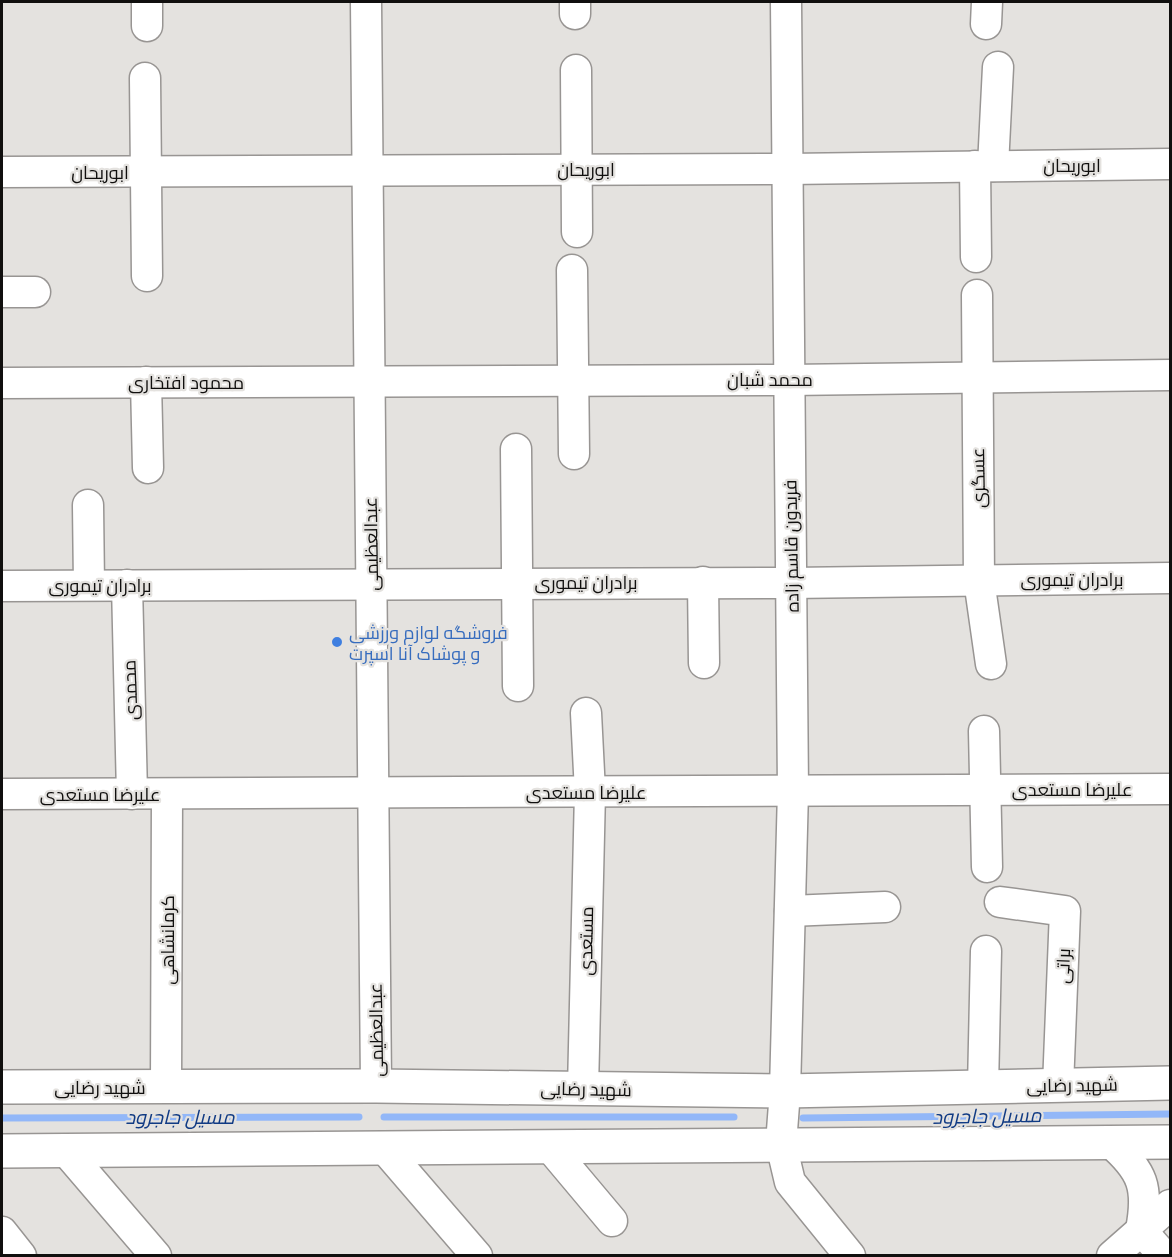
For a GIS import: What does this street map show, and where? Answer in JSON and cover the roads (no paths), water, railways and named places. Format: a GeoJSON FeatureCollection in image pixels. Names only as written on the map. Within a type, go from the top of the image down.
{"type":"FeatureCollection","features":[{"type":"Feature","properties":{"kind":"main road","name":"شهید رضایی"},"geometry":{"type":"LineString","coordinates":[[2,1087],[376,1086],[785,1091],[1170,1083]]}},
{"type":"Feature","properties":{"kind":"main road"},"geometry":{"type":"LineString","coordinates":[[2,1151],[1170,1142]]}},
{"type":"Feature","properties":{"kind":"street","name":"عبدالعظیمی"},"geometry":{"type":"LineString","coordinates":[[366,2],[376,1086]]}},
{"type":"Feature","properties":{"kind":"street","name":"فریدون قاسم زاده"},"geometry":{"type":"LineString","coordinates":[[786,2],[793,791],[785,1091],[781,1144],[790,1182],[850,1256]]}},
{"type":"Feature","properties":{"kind":"street"},"geometry":{"type":"LineString","coordinates":[[976,257],[984,166],[998,67]]}},
{"type":"Feature","properties":{"kind":"street"},"geometry":{"type":"LineString","coordinates":[[576,70],[578,232]]}},
{"type":"Feature","properties":{"kind":"street"},"geometry":{"type":"LineString","coordinates":[[145,78],[147,276]]}},
{"type":"Feature","properties":{"kind":"street","name":"ابوریحان"},"geometry":{"type":"LineString","coordinates":[[2,172],[1170,165]]}},
{"type":"Feature","properties":{"kind":"street"},"geometry":{"type":"LineString","coordinates":[[572,270],[574,454]]}},
{"type":"Feature","properties":{"kind":"street"},"geometry":{"type":"LineString","coordinates":[[2,292],[34,292]]}},
{"type":"Feature","properties":{"kind":"street","name":"عسگری"},"geometry":{"type":"LineString","coordinates":[[977,295],[979,580],[991,664]]}},
{"type":"Feature","properties":{"kind":"street","name":"محمد شبان"},"geometry":{"type":"LineString","coordinates":[[369,381],[789,380],[1170,375]]}},
{"type":"Feature","properties":{"kind":"street","name":"محمود افتخاری"},"geometry":{"type":"LineString","coordinates":[[2,383],[369,381]]}},
{"type":"Feature","properties":{"kind":"street"},"geometry":{"type":"LineString","coordinates":[[147,382],[148,468]]}},
{"type":"Feature","properties":{"kind":"street"},"geometry":{"type":"LineString","coordinates":[[516,449],[518,686]]}},
{"type":"Feature","properties":{"kind":"street"},"geometry":{"type":"LineString","coordinates":[[88,505],[89,585]]}},
{"type":"Feature","properties":{"kind":"street","name":"برادران تیموری"},"geometry":{"type":"LineString","coordinates":[[2,586],[791,583],[1170,578]]}},
{"type":"Feature","properties":{"kind":"street"},"geometry":{"type":"LineString","coordinates":[[703,582],[704,663]]}},
{"type":"Feature","properties":{"kind":"street","name":"محمدی"},"geometry":{"type":"LineString","coordinates":[[127,585],[132,794]]}},
{"type":"Feature","properties":{"kind":"street","name":"مستعدی"},"geometry":{"type":"LineString","coordinates":[[583,1089],[590,792],[586,713]]}},
{"type":"Feature","properties":{"kind":"street"},"geometry":{"type":"LineString","coordinates":[[984,731],[987,867]]}},
{"type":"Feature","properties":{"kind":"street","name":"علیرضا مستعدی"},"geometry":{"type":"LineString","coordinates":[[2,794],[1170,789]]}},
{"type":"Feature","properties":{"kind":"street","name":"کرمانشاهی"},"geometry":{"type":"LineString","coordinates":[[166,1087],[167,794]]}},
{"type":"Feature","properties":{"kind":"street","name":"براتی"},"geometry":{"type":"LineString","coordinates":[[1000,902],[1065,911],[1058,1086]]}},
{"type":"Feature","properties":{"kind":"street"},"geometry":{"type":"LineString","coordinates":[[790,911],[885,907]]}},
{"type":"Feature","properties":{"kind":"street"},"geometry":{"type":"LineString","coordinates":[[983,1088],[986,951]]}},
{"type":"Feature","properties":{"kind":"street"},"geometry":{"type":"LineString","coordinates":[[1111,1143],[1130,1159],[1142,1181],[1146,1206],[1141,1230]]}},
{"type":"Feature","properties":{"kind":"street"},"geometry":{"type":"LineString","coordinates":[[549,1146],[612,1221]]}},
{"type":"Feature","properties":{"kind":"street"},"geometry":{"type":"LineString","coordinates":[[384,1148],[477,1256]]}},
{"type":"Feature","properties":{"kind":"street"},"geometry":{"type":"LineString","coordinates":[[66,1151],[156,1256]]}},
{"type":"Feature","properties":{"kind":"street"},"geometry":{"type":"LineString","coordinates":[[1112,1256],[1170,1205]]}},
{"type":"Feature","properties":{"kind":"street"},"geometry":{"type":"LineString","coordinates":[[1141,1230],[1164,1256]]}},
{"type":"Feature","properties":{"kind":"street"},"geometry":{"type":"LineString","coordinates":[[2,1232],[21,1256]]}},
{"type":"Feature","properties":{"kind":"waterway","name":"مسیل جاجرود"},"geometry":{"type":"LineString","coordinates":[[803,1118],[1170,1114]]}},
{"type":"Feature","properties":{"kind":"waterway","name":"مسیل جاجرود"},"geometry":{"type":"LineString","coordinates":[[2,1118],[359,1117]]}},
{"type":"Feature","properties":{"kind":"waterway","name":"مسیل جاجرود"},"geometry":{"type":"LineString","coordinates":[[384,1117],[734,1117]]}},
{"type":"Feature","properties":{"kind":"place","name":"فروشگه لوازم ورزشی و پوشاک آنا اسپرت"},"geometry":{"type":"Point","coordinates":[337,642]}}]}
